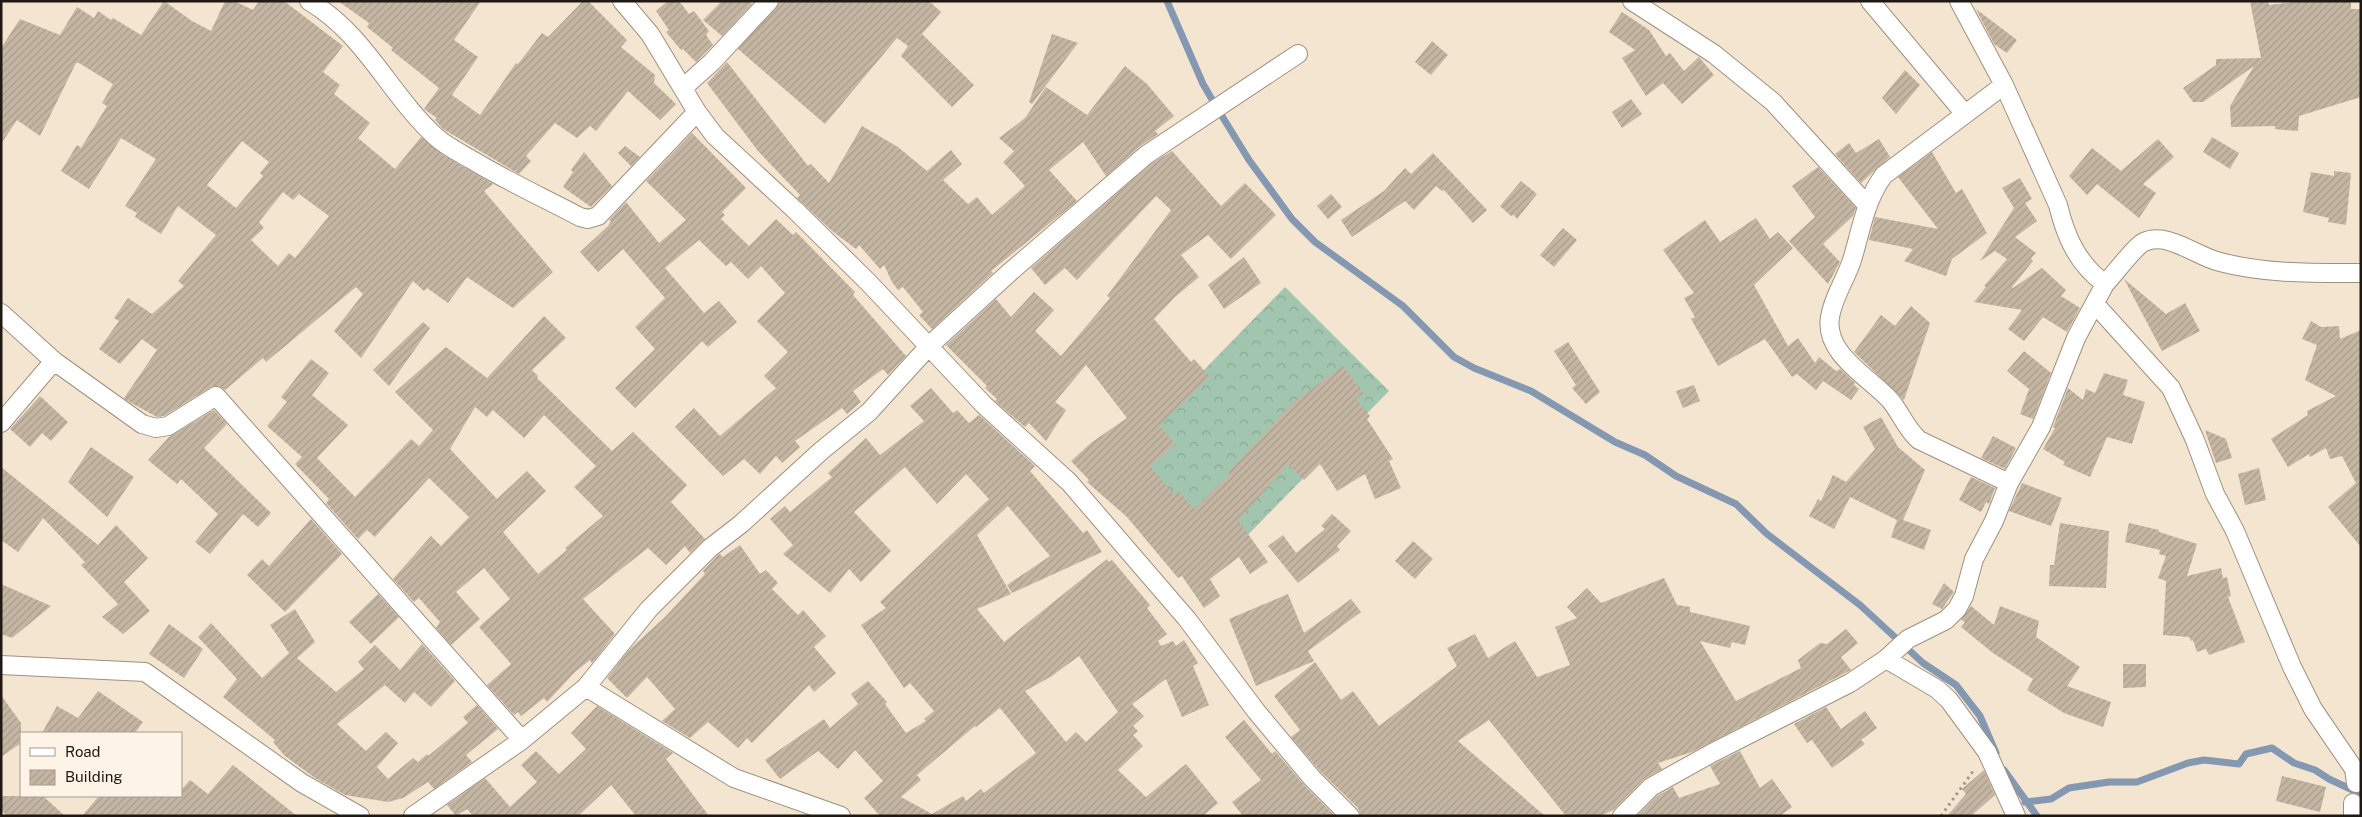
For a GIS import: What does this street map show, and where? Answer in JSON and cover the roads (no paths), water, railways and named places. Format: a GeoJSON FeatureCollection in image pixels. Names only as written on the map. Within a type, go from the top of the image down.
{"type":"FeatureCollection","features":[{"type":"Feature","properties":{"kind":"street"},"geometry":{"type":"LineString","coordinates":[[309,1],[340,23],[358,41],[401,97],[437,138],[484,167],[580,217],[588,219],[598,216],[697,112]]}},
{"type":"Feature","properties":{"kind":"street"},"geometry":{"type":"LineString","coordinates":[[622,1],[650,34],[684,87],[697,112],[715,136],[795,210],[930,345],[984,405],[1035,449],[1092,507],[1187,619],[1256,711],[1312,778],[1350,816]]}},
{"type":"Feature","properties":{"kind":"street"},"geometry":{"type":"LineString","coordinates":[[684,87],[712,62],[769,1]]}},
{"type":"Feature","properties":{"kind":"street"},"geometry":{"type":"LineString","coordinates":[[1632,1],[1714,54],[1773,102],[1868,206]]}},
{"type":"Feature","properties":{"kind":"street"},"geometry":{"type":"LineString","coordinates":[[1870,1],[1965,114]]}},
{"type":"Feature","properties":{"kind":"street"},"geometry":{"type":"LineString","coordinates":[[1959,1],[2004,85],[2058,205],[2074,252],[2089,272],[2105,284]]}},
{"type":"Feature","properties":{"kind":"street"},"geometry":{"type":"LineString","coordinates":[[413,816],[522,740],[586,687],[649,609],[710,548],[742,524],[821,451],[868,412],[930,345],[1010,272],[1146,155],[1298,54]]}},
{"type":"Feature","properties":{"kind":"street"},"geometry":{"type":"LineString","coordinates":[[2004,85],[1884,175],[1876,185],[1852,261],[1830,316],[1830,329],[1834,341],[1848,363],[1889,400],[1911,433],[1919,440],[2009,483]]}},
{"type":"Feature","properties":{"kind":"street"},"geometry":{"type":"LineString","coordinates":[[1622,816],[1651,787],[1850,682],[1890,656],[1908,639],[1946,620],[1957,609],[1964,596],[1974,559],[1994,521],[2009,483],[2041,426],[2076,338],[2105,284],[2142,242],[2156,239],[2218,262],[2272,271],[2361,274]]}},
{"type":"Feature","properties":{"kind":"street"},"geometry":{"type":"LineString","coordinates":[[2095,304],[2171,388],[2195,440],[2215,494],[2235,531],[2292,667],[2313,709],[2354,769],[2356,783]]}},
{"type":"Feature","properties":{"kind":"street"},"geometry":{"type":"LineString","coordinates":[[1,313],[54,361],[142,424],[156,428],[168,426],[216,396],[522,740]]}},
{"type":"Feature","properties":{"kind":"street"},"geometry":{"type":"LineString","coordinates":[[1,423],[54,361]]}},
{"type":"Feature","properties":{"kind":"street"},"geometry":{"type":"LineString","coordinates":[[1890,656],[1937,689],[1949,700],[1987,752],[2016,816]]}},
{"type":"Feature","properties":{"kind":"street"},"geometry":{"type":"LineString","coordinates":[[1,665],[145,672],[302,783],[360,816]]}},
{"type":"Feature","properties":{"kind":"street"},"geometry":{"type":"LineString","coordinates":[[586,687],[734,778],[841,816]]}},
{"type":"Feature","properties":{"kind":"waterway"},"geometry":{"type":"LineString","coordinates":[[1167,1],[1203,84],[1217,108],[1249,160],[1292,219],[1315,242],[1403,306],[1454,357],[1474,368],[1531,391],[1615,442],[1645,455],[1676,476],[1736,504],[1767,534],[1860,605],[1923,663],[1956,685],[1980,716],[1996,753]]}},
{"type":"Feature","properties":{"kind":"waterway"},"geometry":{"type":"LineString","coordinates":[[2025,802],[2051,799],[2069,788],[2109,782],[2137,782],[2188,763],[2204,760],[2239,764],[2246,754],[2272,748],[2294,763],[2315,770],[2329,779],[2361,794]]}},
{"type":"Feature","properties":{"kind":"waterway"},"geometry":{"type":"LineString","coordinates":[[2004,770],[2037,816]]}}]}
